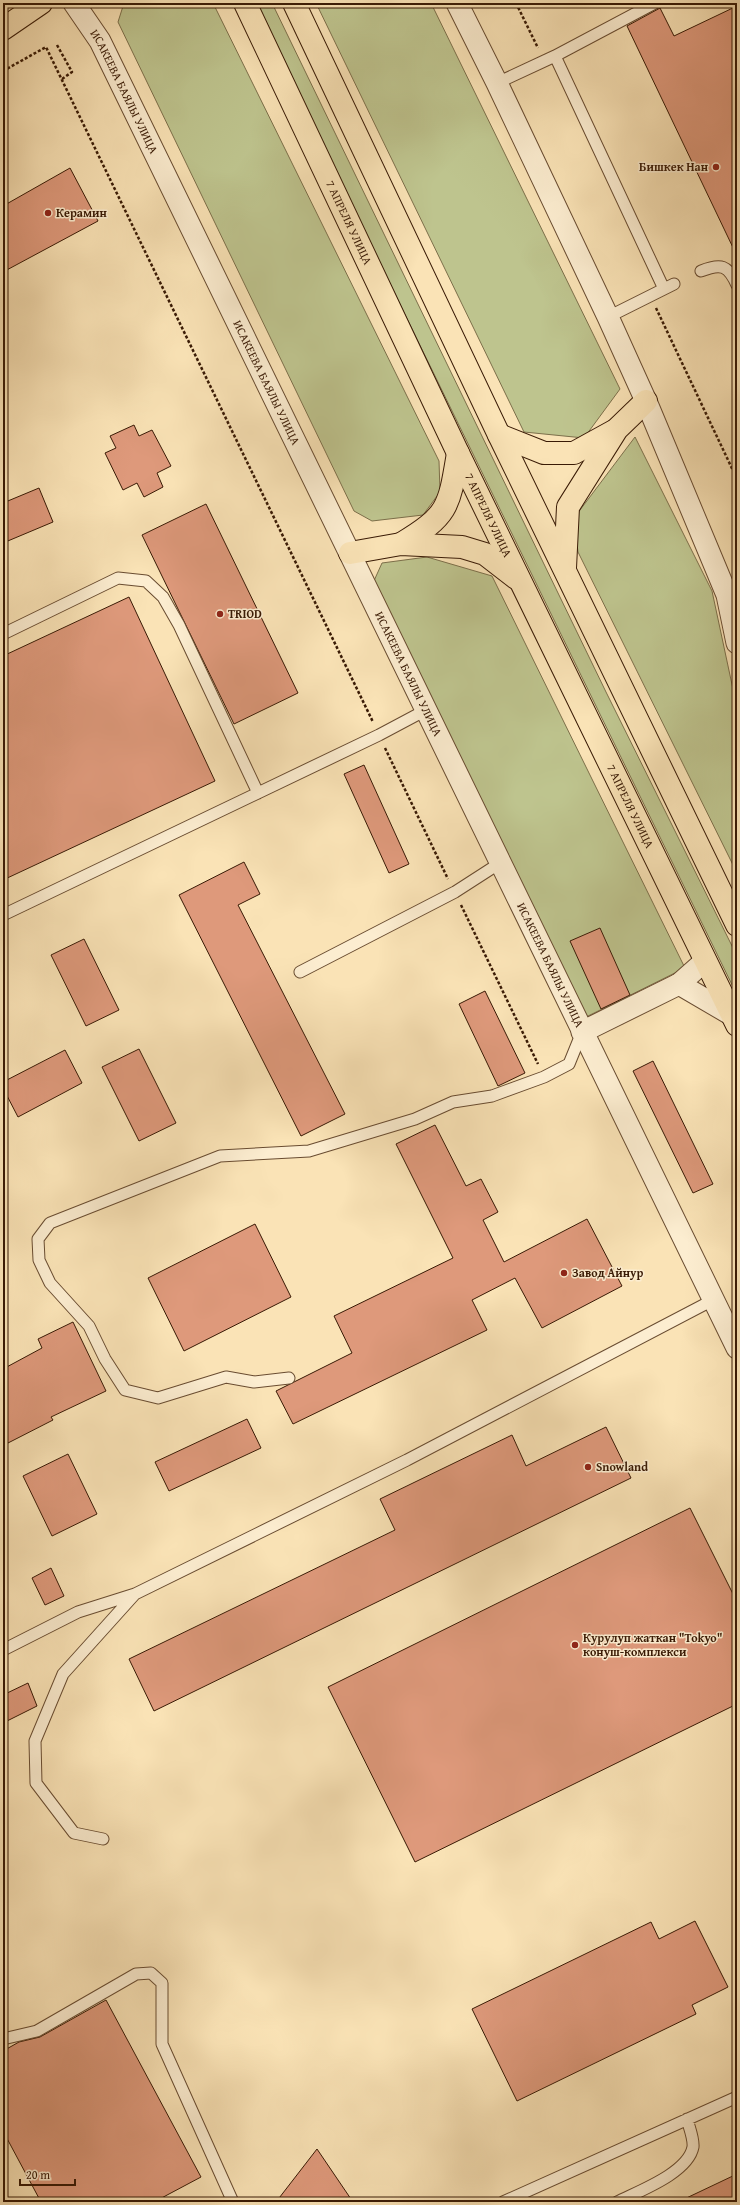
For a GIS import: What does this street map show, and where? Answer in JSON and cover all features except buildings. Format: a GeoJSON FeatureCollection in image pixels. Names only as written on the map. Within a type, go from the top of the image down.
{"type":"FeatureCollection","features":[{"type":"Feature","properties":{"kind":"main road"},"geometry":{"type":"LineString","coordinates":[[3,29],[41,3]]}},
{"type":"Feature","properties":{"kind":"main road","name":"7 АПРЕЛЯ УЛИЦА"},"geometry":{"type":"LineString","coordinates":[[245,3],[458,453],[735,1020]]}},
{"type":"Feature","properties":{"kind":"main road"},"geometry":{"type":"LineString","coordinates":[[294,3],[499,435],[737,925]]}},
{"type":"Feature","properties":{"kind":"main road"},"geometry":{"type":"LineString","coordinates":[[499,435],[544,453],[574,454],[617,429],[646,401]]}},
{"type":"Feature","properties":{"kind":"main road"},"geometry":{"type":"LineString","coordinates":[[565,571],[568,507],[617,429]]}},
{"type":"Feature","properties":{"kind":"main road"},"geometry":{"type":"LineString","coordinates":[[401,544],[428,528],[442,514],[452,492],[458,453]]}},
{"type":"Feature","properties":{"kind":"main road"},"geometry":{"type":"LineString","coordinates":[[350,553],[401,544],[462,547],[485,554],[521,581]]}},
{"type":"Feature","properties":{"kind":"street","name":"ИСАКЕЕВА БАЯЛЫ УЛИЦА"},"geometry":{"type":"LineString","coordinates":[[74,3],[100,41],[737,1348]]}},
{"type":"Feature","properties":{"kind":"street"},"geometry":{"type":"LineString","coordinates":[[457,3],[497,83],[608,317],[732,593],[737,643]]}},
{"type":"Feature","properties":{"kind":"street"},"geometry":{"type":"LineString","coordinates":[[582,1032],[679,984],[705,961]]}},
{"type":"Feature","properties":{"kind":"street"},"geometry":{"type":"LineString","coordinates":[[679,984],[735,1020]]}},
{"type":"Feature","properties":{"kind":"lane"},"geometry":{"type":"LineString","coordinates":[[497,83],[555,56],[655,3]]}},
{"type":"Feature","properties":{"kind":"lane"},"geometry":{"type":"LineString","coordinates":[[555,56],[669,287],[608,317]]}},
{"type":"Feature","properties":{"kind":"lane"},"geometry":{"type":"LineString","coordinates":[[702,271],[715,266],[723,267],[729,270],[737,285]]}},
{"type":"Feature","properties":{"kind":"lane"},"geometry":{"type":"LineString","coordinates":[[3,634],[118,578],[146,581],[163,597],[176,620],[258,793]]}},
{"type":"Feature","properties":{"kind":"lane"},"geometry":{"type":"LineString","coordinates":[[3,915],[379,735],[426,710]]}},
{"type":"Feature","properties":{"kind":"lane"},"geometry":{"type":"LineString","coordinates":[[300,972],[455,892],[500,863]]}},
{"type":"Feature","properties":{"kind":"lane"},"geometry":{"type":"LineString","coordinates":[[289,1378],[254,1382],[226,1377],[158,1398],[125,1390],[105,1359],[89,1326],[50,1283],[39,1260],[38,1239],[50,1223],[220,1156],[309,1151],[415,1118],[453,1102],[492,1096],[544,1077],[569,1064],[582,1032]]}},
{"type":"Feature","properties":{"kind":"lane"},"geometry":{"type":"LineString","coordinates":[[3,1650],[78,1612],[135,1594],[407,1460],[713,1300]]}},
{"type":"Feature","properties":{"kind":"lane"},"geometry":{"type":"LineString","coordinates":[[103,1839],[74,1833],[36,1783],[35,1740],[63,1674],[135,1594]]}},
{"type":"Feature","properties":{"kind":"lane"},"geometry":{"type":"LineString","coordinates":[[3,2039],[37,2030],[136,1974],[151,1973],[162,1983],[162,2044],[233,2202]]}},
{"type":"Feature","properties":{"kind":"lane"},"geometry":{"type":"LineString","coordinates":[[503,2202],[737,2097]]}},
{"type":"Feature","properties":{"kind":"lane"},"geometry":{"type":"LineString","coordinates":[[617,2202],[678,2170],[690,2156],[693,2145],[688,2120]]}},
{"type":"Feature","properties":{"kind":"path"},"geometry":{"type":"LineString","coordinates":[[57,45],[72,72],[62,79]]}},
{"type":"Feature","properties":{"kind":"path"},"geometry":{"type":"LineString","coordinates":[[3,70],[46,47],[544,1077]]}},
{"type":"Feature","properties":{"kind":"green space"},"geometry":{"type":"Polygon","coordinates":[[[124,3],[213,3],[439,461],[440,492],[423,515],[372,521],[354,511],[118,22],[124,3]]]}},
{"type":"Feature","properties":{"kind":"green space"},"geometry":{"type":"Polygon","coordinates":[[[253,3],[272,3],[606,692],[737,956],[737,995],[253,3]]]}},
{"type":"Feature","properties":{"kind":"green space"},"geometry":{"type":"Polygon","coordinates":[[[316,3],[431,3],[620,389],[584,438],[524,432],[316,3]]]}},
{"type":"Feature","properties":{"kind":"green space"},"geometry":{"type":"Polygon","coordinates":[[[635,437],[712,591],[737,708],[737,873],[578,552],[574,518],[635,437]]]}},
{"type":"Feature","properties":{"kind":"green space"},"geometry":{"type":"Polygon","coordinates":[[[427,557],[492,576],[685,968],[584,1018],[373,583],[382,563],[427,557]]]}},
{"type":"Feature","properties":{"kind":"place","name":"Бишкек Нан"},"geometry":{"type":"Point","coordinates":[716,167]}},
{"type":"Feature","properties":{"kind":"place","name":"Керамин"},"geometry":{"type":"Point","coordinates":[48,213]}},
{"type":"Feature","properties":{"kind":"place","name":"TRIOD"},"geometry":{"type":"Point","coordinates":[220,614]}},
{"type":"Feature","properties":{"kind":"place","name":"Завод Айнур"},"geometry":{"type":"Point","coordinates":[564,1273]}},
{"type":"Feature","properties":{"kind":"place","name":"Snowland"},"geometry":{"type":"Point","coordinates":[588,1467]}},
{"type":"Feature","properties":{"kind":"place","name":"Курулуп жаткан \"Tokyo\" конуш-комплекси"},"geometry":{"type":"Point","coordinates":[575,1645]}}]}
